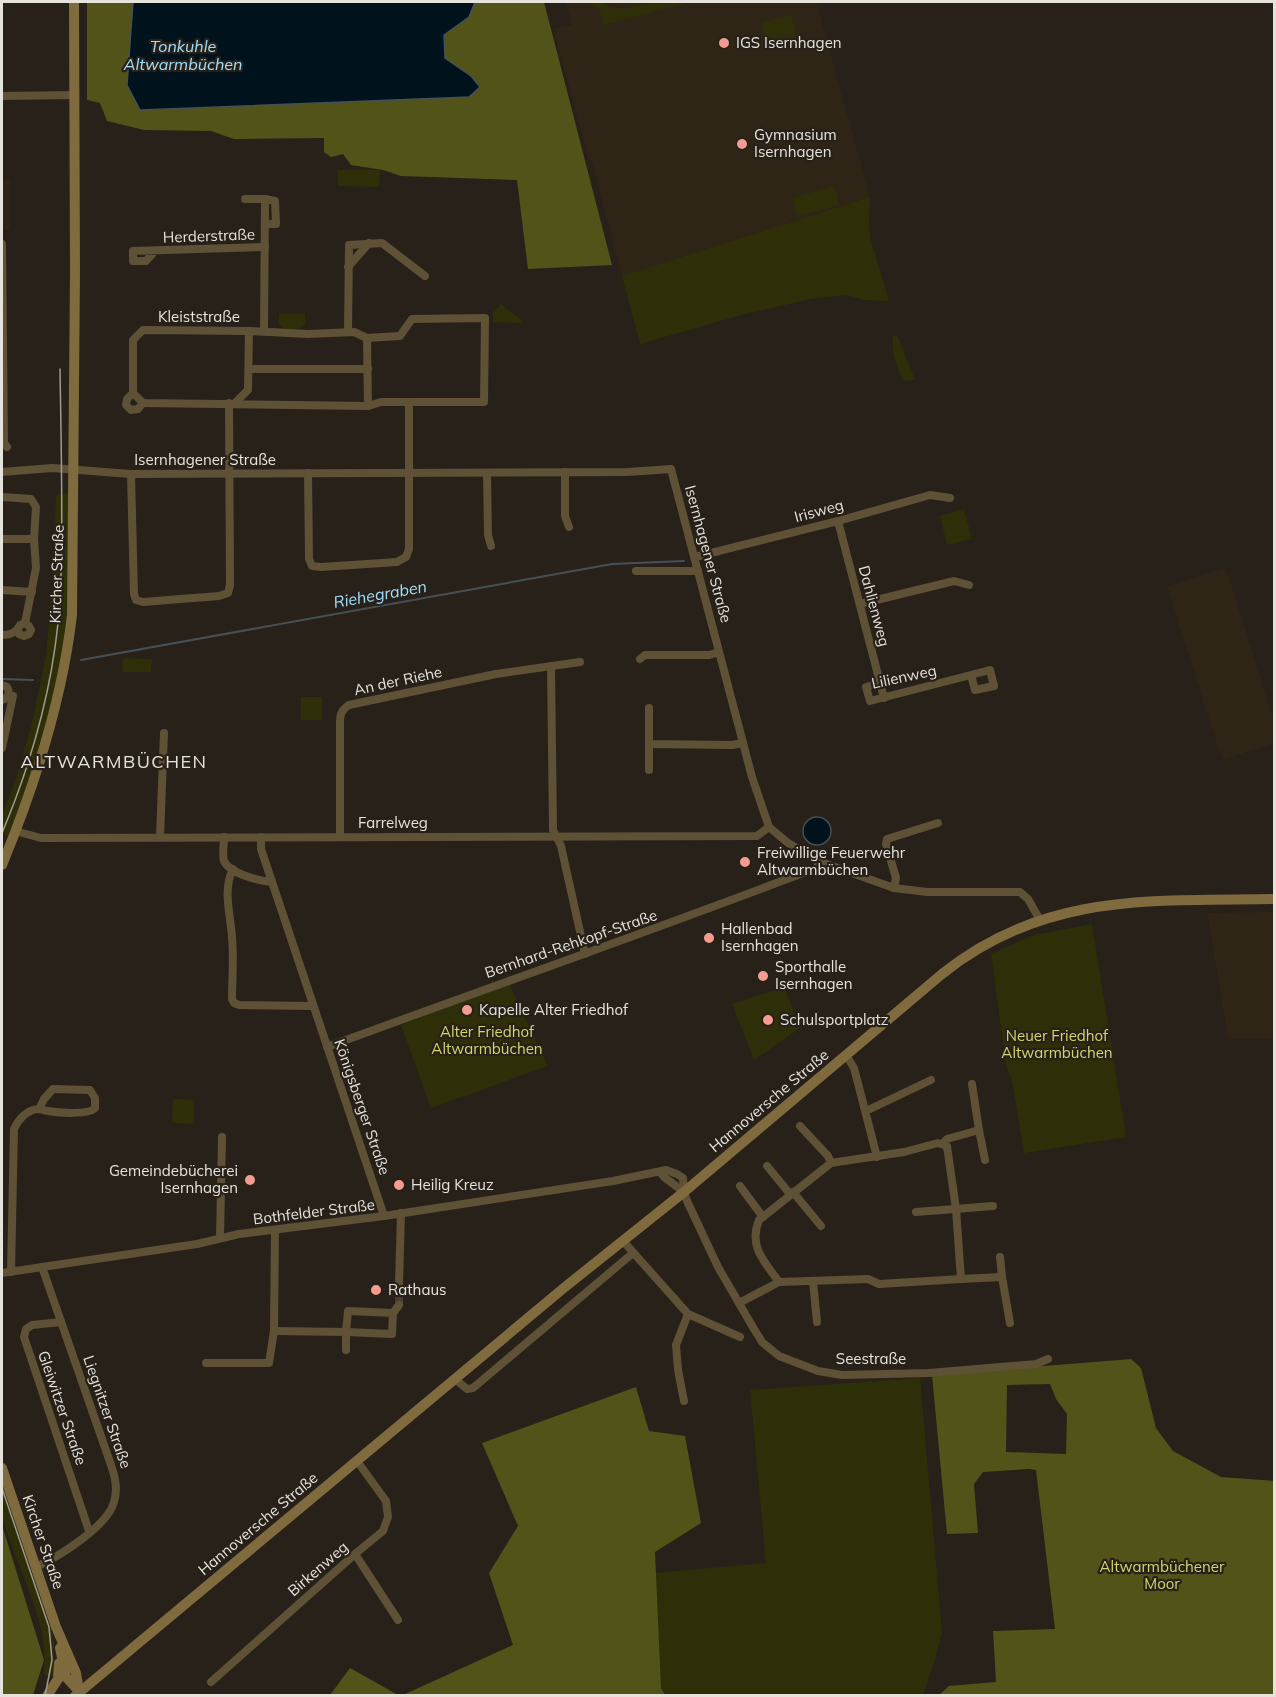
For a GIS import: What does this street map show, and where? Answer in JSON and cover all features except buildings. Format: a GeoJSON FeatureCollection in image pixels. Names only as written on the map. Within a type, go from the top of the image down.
{"type":"FeatureCollection","features":[{"type":"Feature","properties":{"kind":"main road","name":"Kircher Straße"},"geometry":{"type":"LineString","coordinates":[[2,865],[49,735],[67,655],[74,573],[74,2]]}},
{"type":"Feature","properties":{"kind":"main road","name":"Hannoversche Straße"},"geometry":{"type":"LineString","coordinates":[[66,1695],[79,1694],[455,1379],[684,1192],[951,967],[999,937],[1065,912],[1155,900],[1275,899]]}},
{"type":"Feature","properties":{"kind":"main road","name":"Kircher Straße"},"geometry":{"type":"LineString","coordinates":[[2,1468],[56,1626],[76,1673],[79,1694]]}},
{"type":"Feature","properties":{"kind":"main road","name":"Kircher Straße"},"geometry":{"type":"LineString","coordinates":[[56,1626],[66,1677],[79,1694]]}},
{"type":"Feature","properties":{"kind":"main road","name":"Kircher Straße"},"geometry":{"type":"LineString","coordinates":[[47,1695],[58,1678],[60,1650]]}},
{"type":"Feature","properties":{"kind":"street"},"geometry":{"type":"LineString","coordinates":[[2,96],[75,95]]}},
{"type":"Feature","properties":{"kind":"street"},"geometry":{"type":"LineString","coordinates":[[246,199],[275,201],[276,224],[265,224],[264,331]]}},
{"type":"Feature","properties":{"kind":"street"},"geometry":{"type":"LineString","coordinates":[[348,267],[369,243]]}},
{"type":"Feature","properties":{"kind":"street"},"geometry":{"type":"LineString","coordinates":[[348,332],[350,245],[382,243],[426,276]]}},
{"type":"Feature","properties":{"kind":"street"},"geometry":{"type":"LineString","coordinates":[[2,244],[2,386],[4,443],[7,447]]}},
{"type":"Feature","properties":{"kind":"street","name":"Herderstraße"},"geometry":{"type":"LineString","coordinates":[[155,251],[265,247]]}},
{"type":"Feature","properties":{"kind":"street","name":"Kleiststraße"},"geometry":{"type":"LineString","coordinates":[[485,318],[484,402],[381,402],[368,406],[144,403],[138,409],[131,410],[126,405],[127,399],[133,393],[133,340],[143,330],[249,331],[354,332],[367,338],[400,336],[412,319],[485,318]]}},
{"type":"Feature","properties":{"kind":"street"},"geometry":{"type":"LineString","coordinates":[[131,474],[136,600],[143,602],[219,597],[228,593],[230,585],[229,474],[232,403],[248,390],[249,331]]}},
{"type":"Feature","properties":{"kind":"street"},"geometry":{"type":"LineString","coordinates":[[367,338],[368,406]]}},
{"type":"Feature","properties":{"kind":"street"},"geometry":{"type":"LineString","coordinates":[[249,369],[368,369]]}},
{"type":"Feature","properties":{"kind":"street"},"geometry":{"type":"LineString","coordinates":[[133,393],[144,403]]}},
{"type":"Feature","properties":{"kind":"street"},"geometry":{"type":"LineString","coordinates":[[308,474],[309,559],[312,566],[397,562],[406,557],[409,549],[409,402]]}},
{"type":"Feature","properties":{"kind":"street","name":"Isernhagener Straße"},"geometry":{"type":"LineString","coordinates":[[2,472],[52,468],[131,474],[409,474],[654,472],[671,469],[743,743],[761,808],[769,827]]}},
{"type":"Feature","properties":{"kind":"street"},"geometry":{"type":"LineString","coordinates":[[487,472],[488,535],[491,546]]}},
{"type":"Feature","properties":{"kind":"street"},"geometry":{"type":"LineString","coordinates":[[565,472],[565,516],[569,526]]}},
{"type":"Feature","properties":{"kind":"street","name":"Irisweg"},"geometry":{"type":"LineString","coordinates":[[695,557],[930,495],[950,498]]}},
{"type":"Feature","properties":{"kind":"street"},"geometry":{"type":"LineString","coordinates":[[2,497],[31,499],[36,507],[34,539],[36,568],[25,623],[31,630],[24,636],[19,634],[18,629],[9,635],[2,635]]}},
{"type":"Feature","properties":{"kind":"street","name":"Dahlienweg"},"geometry":{"type":"LineString","coordinates":[[838,521],[884,698]]}},
{"type":"Feature","properties":{"kind":"street"},"geometry":{"type":"LineString","coordinates":[[2,538],[34,539]]}},
{"type":"Feature","properties":{"kind":"street"},"geometry":{"type":"LineString","coordinates":[[636,571],[698,571]]}},
{"type":"Feature","properties":{"kind":"street"},"geometry":{"type":"LineString","coordinates":[[860,604],[954,581],[969,585]]}},
{"type":"Feature","properties":{"kind":"street"},"geometry":{"type":"LineString","coordinates":[[2,590],[32,592]]}},
{"type":"Feature","properties":{"kind":"street"},"geometry":{"type":"LineString","coordinates":[[640,659],[645,655],[709,655],[719,652]]}},
{"type":"Feature","properties":{"kind":"street","name":"An der Riehe"},"geometry":{"type":"LineString","coordinates":[[340,837],[340,714],[344,709],[350,705],[493,674],[580,662]]}},
{"type":"Feature","properties":{"kind":"street"},"geometry":{"type":"LineString","coordinates":[[551,666],[552,830],[561,846],[585,954]]}},
{"type":"Feature","properties":{"kind":"street","name":"Lilienweg"},"geometry":{"type":"LineString","coordinates":[[880,682],[866,687],[870,702],[971,675]]}},
{"type":"Feature","properties":{"kind":"street"},"geometry":{"type":"LineString","coordinates":[[2,685],[7,687],[5,697],[13,696],[2,748]]}},
{"type":"Feature","properties":{"kind":"street"},"geometry":{"type":"LineString","coordinates":[[649,708],[649,770]]}},
{"type":"Feature","properties":{"kind":"street"},"geometry":{"type":"LineString","coordinates":[[160,837],[164,733]]}},
{"type":"Feature","properties":{"kind":"street"},"geometry":{"type":"LineString","coordinates":[[649,744],[732,745],[743,743]]}},
{"type":"Feature","properties":{"kind":"street"},"geometry":{"type":"LineString","coordinates":[[894,888],[896,878],[886,844],[887,839],[938,823]]}},
{"type":"Feature","properties":{"kind":"street"},"geometry":{"type":"LineString","coordinates":[[769,827],[788,843],[821,862],[894,888],[927,892],[1020,892],[1028,899],[1040,920]]}},
{"type":"Feature","properties":{"kind":"street","name":"Farrelweg"},"geometry":{"type":"LineString","coordinates":[[15,831],[41,838],[757,836],[769,827]]}},
{"type":"Feature","properties":{"kind":"street"},"geometry":{"type":"LineString","coordinates":[[224,837],[224,860],[233,869],[257,880],[272,882]]}},
{"type":"Feature","properties":{"kind":"street","name":"Königsberger Straße"},"geometry":{"type":"LineString","coordinates":[[261,837],[261,849],[384,1216]]}},
{"type":"Feature","properties":{"kind":"street","name":"Bernhard-Rehkopf-Straße"},"geometry":{"type":"LineString","coordinates":[[327,1047],[513,978],[670,924],[816,868],[821,862]]}},
{"type":"Feature","properties":{"kind":"street"},"geometry":{"type":"LineString","coordinates":[[233,869],[229,882],[228,916],[232,937],[232,999],[234,1003],[239,1005],[313,1006]]}},
{"type":"Feature","properties":{"kind":"street"},"geometry":{"type":"LineString","coordinates":[[846,1055],[852,1063],[877,1157]]}},
{"type":"Feature","properties":{"kind":"street"},"geometry":{"type":"LineString","coordinates":[[866,1111],[931,1080]]}},
{"type":"Feature","properties":{"kind":"street"},"geometry":{"type":"LineString","coordinates":[[972,1084],[985,1160]]}},
{"type":"Feature","properties":{"kind":"street"},"geometry":{"type":"LineString","coordinates":[[11,1272],[14,1129],[18,1120],[28,1112],[39,1109],[47,1112],[90,1113],[95,1108],[95,1098],[90,1090],[53,1089],[39,1109]]}},
{"type":"Feature","properties":{"kind":"street"},"geometry":{"type":"LineString","coordinates":[[800,1126],[828,1156],[831,1163]]}},
{"type":"Feature","properties":{"kind":"street"},"geometry":{"type":"LineString","coordinates":[[779,1282],[757,1251],[755,1244],[757,1227],[763,1217],[831,1163],[877,1157],[943,1143],[947,1139],[979,1130]]}},
{"type":"Feature","properties":{"kind":"street"},"geometry":{"type":"LineString","coordinates":[[220,1239],[222,1137]]}},
{"type":"Feature","properties":{"kind":"street"},"geometry":{"type":"LineString","coordinates":[[943,1143],[947,1146],[956,1209],[961,1279]]}},
{"type":"Feature","properties":{"kind":"street"},"geometry":{"type":"LineString","coordinates":[[767,1166],[821,1226]]}},
{"type":"Feature","properties":{"kind":"street","name":"Bothfelder Straße"},"geometry":{"type":"LineString","coordinates":[[2,1274],[198,1244],[240,1234],[384,1216],[660,1172],[684,1192]]}},
{"type":"Feature","properties":{"kind":"street"},"geometry":{"type":"LineString","coordinates":[[740,1186],[763,1217]]}},
{"type":"Feature","properties":{"kind":"street","name":"Seestraße"},"geometry":{"type":"LineString","coordinates":[[684,1192],[718,1267],[762,1342],[779,1356],[818,1371],[842,1375],[929,1373],[1036,1364],[1048,1359]]}},
{"type":"Feature","properties":{"kind":"street"},"geometry":{"type":"LineString","coordinates":[[916,1212],[993,1206]]}},
{"type":"Feature","properties":{"kind":"street"},"geometry":{"type":"LineString","coordinates":[[399,1284],[401,1213]]}},
{"type":"Feature","properties":{"kind":"street"},"geometry":{"type":"LineString","coordinates":[[206,1363],[269,1363],[274,1331],[275,1231]]}},
{"type":"Feature","properties":{"kind":"street"},"geometry":{"type":"LineString","coordinates":[[623,1241],[688,1314],[740,1337]]}},
{"type":"Feature","properties":{"kind":"street"},"geometry":{"type":"LineString","coordinates":[[455,1379],[467,1389],[473,1388],[633,1253]]}},
{"type":"Feature","properties":{"kind":"street"},"geometry":{"type":"LineString","coordinates":[[1000,1257],[1010,1323]]}},
{"type":"Feature","properties":{"kind":"street","name":"Liegnitzer Straße"},"geometry":{"type":"LineString","coordinates":[[36,1567],[63,1554],[108,1516],[116,1489],[115,1478],[42,1267]]}},
{"type":"Feature","properties":{"kind":"street"},"geometry":{"type":"LineString","coordinates":[[739,1303],[779,1282],[868,1279],[879,1284],[1002,1277]]}},
{"type":"Feature","properties":{"kind":"street"},"geometry":{"type":"LineString","coordinates":[[813,1281],[817,1322]]}},
{"type":"Feature","properties":{"kind":"street"},"geometry":{"type":"LineString","coordinates":[[274,1331],[392,1334],[393,1313],[399,1305]]}},
{"type":"Feature","properties":{"kind":"street"},"geometry":{"type":"LineString","coordinates":[[346,1350],[348,1311],[393,1313]]}},
{"type":"Feature","properties":{"kind":"street"},"geometry":{"type":"LineString","coordinates":[[684,1401],[676,1345],[688,1314]]}},
{"type":"Feature","properties":{"kind":"street","name":"Gleiwitzer Straße"},"geometry":{"type":"LineString","coordinates":[[61,1322],[32,1325],[26,1329],[24,1337],[89,1531]]}},
{"type":"Feature","properties":{"kind":"street","name":"Birkenweg"},"geometry":{"type":"LineString","coordinates":[[211,1682],[383,1531],[388,1517],[386,1501],[357,1461]]}},
{"type":"Feature","properties":{"kind":"street"},"geometry":{"type":"LineString","coordinates":[[355,1554],[398,1620]]}},
{"type":"Feature","properties":{"kind":"shaded area"},"geometry":{"type":"Polygon","coordinates":[[[566,2],[816,2],[870,197],[622,276],[553,29],[572,25],[566,2]]]}},
{"type":"Feature","properties":{"kind":"shaded area"},"geometry":{"type":"Polygon","coordinates":[[[2,180],[10,180],[10,230],[2,231],[2,180]]]}},
{"type":"Feature","properties":{"kind":"shaded area"},"geometry":{"type":"Polygon","coordinates":[[[1226,568],[1274,721],[1274,743],[1222,760],[1167,586],[1226,568]]]}},
{"type":"Feature","properties":{"kind":"shaded area"},"geometry":{"type":"Polygon","coordinates":[[[1274,912],[1274,1039],[1228,1039],[1207,913],[1274,912]]]}},
{"type":"Feature","properties":{"kind":"green space"},"geometry":{"type":"Polygon","coordinates":[[[87,2],[133,2],[127,84],[140,110],[468,97],[471,76],[445,58],[444,35],[469,17],[475,2],[544,2],[612,265],[528,269],[517,180],[401,176],[383,170],[351,165],[343,154],[331,157],[324,152],[324,138],[234,139],[211,131],[144,130],[107,121],[100,103],[87,100],[87,2]]]}},
{"type":"Feature","properties":{"kind":"green space"},"geometry":{"type":"Polygon","coordinates":[[[589,2],[599,2],[624,9],[656,2],[692,2],[603,25],[600,10],[589,2]]]}},
{"type":"Feature","properties":{"kind":"green space"},"geometry":{"type":"Polygon","coordinates":[[[791,15],[798,41],[768,49],[761,23],[791,15]]]}},
{"type":"Feature","properties":{"kind":"green space"},"geometry":{"type":"Polygon","coordinates":[[[338,170],[380,170],[379,187],[338,186],[338,170]]]}},
{"type":"Feature","properties":{"kind":"green space"},"geometry":{"type":"Polygon","coordinates":[[[834,186],[839,205],[797,216],[792,198],[834,186]]]}},
{"type":"Feature","properties":{"kind":"green space"},"geometry":{"type":"Polygon","coordinates":[[[870,197],[871,241],[889,301],[865,300],[845,295],[811,299],[745,314],[640,344],[622,276],[870,197]]]}},
{"type":"Feature","properties":{"kind":"green space"},"geometry":{"type":"Polygon","coordinates":[[[501,304],[522,323],[493,322],[493,313],[501,304]]]}},
{"type":"Feature","properties":{"kind":"green space"},"geometry":{"type":"Polygon","coordinates":[[[279,314],[305,314],[305,325],[297,330],[285,330],[279,324],[279,314]]]}},
{"type":"Feature","properties":{"kind":"green space"},"geometry":{"type":"Polygon","coordinates":[[[893,335],[898,337],[915,380],[904,381],[901,376],[893,353],[893,335]]]}},
{"type":"Feature","properties":{"kind":"green space"},"geometry":{"type":"Polygon","coordinates":[[[68,493],[68,610],[60,674],[38,758],[8,836],[2,833],[2,815],[16,779],[31,727],[46,657],[54,564],[56,495],[68,493]]]}},
{"type":"Feature","properties":{"kind":"green space"},"geometry":{"type":"Polygon","coordinates":[[[964,509],[972,539],[947,545],[940,516],[964,509]]]}},
{"type":"Feature","properties":{"kind":"green space"},"geometry":{"type":"Polygon","coordinates":[[[123,658],[152,659],[151,672],[122,672],[123,658]]]}},
{"type":"Feature","properties":{"kind":"green space"},"geometry":{"type":"Polygon","coordinates":[[[301,697],[322,697],[322,720],[301,720],[301,697]]]}},
{"type":"Feature","properties":{"kind":"green space","name":"Neuer Friedhof Altwarmbüchen"},"geometry":{"type":"Polygon","coordinates":[[[1092,924],[1126,1137],[1024,1153],[1013,1085],[1006,1065],[991,954],[1034,935],[1092,924]]]}},
{"type":"Feature","properties":{"kind":"green space","name":"Alter Friedhof Altwarmbüchen"},"geometry":{"type":"Polygon","coordinates":[[[509,984],[548,1066],[431,1108],[401,1025],[509,984]]]}},
{"type":"Feature","properties":{"kind":"green space","name":"Schulsportplatz"},"geometry":{"type":"Polygon","coordinates":[[[784,987],[795,1015],[803,1026],[754,1060],[732,1004],[784,987]]]}},
{"type":"Feature","properties":{"kind":"green space"},"geometry":{"type":"Polygon","coordinates":[[[173,1099],[194,1100],[194,1124],[172,1123],[173,1099]]]}},
{"type":"Feature","properties":{"kind":"green space","name":"Altwarmbüchener Moor"},"geometry":{"type":"Polygon","coordinates":[[[1131,1359],[1141,1368],[1156,1428],[1173,1451],[1221,1477],[1274,1481],[1274,1695],[939,1695],[949,1686],[996,1682],[993,1631],[1055,1629],[1036,1470],[983,1472],[974,1484],[978,1533],[947,1534],[932,1375],[1131,1359]],[[1050,1384],[1007,1385],[1006,1452],[1066,1454],[1067,1414],[1056,1399],[1050,1384]]]}},
{"type":"Feature","properties":{"kind":"green space"},"geometry":{"type":"Polygon","coordinates":[[[920,1378],[942,1632],[923,1695],[658,1695],[643,1574],[766,1563],[750,1390],[920,1378]]]}},
{"type":"Feature","properties":{"kind":"green space"},"geometry":{"type":"Polygon","coordinates":[[[636,1387],[649,1431],[685,1436],[701,1523],[655,1552],[661,1688],[665,1695],[403,1695],[513,1645],[489,1573],[518,1526],[482,1443],[636,1387]]]}},
{"type":"Feature","properties":{"kind":"green space"},"geometry":{"type":"Polygon","coordinates":[[[2,1482],[51,1627],[54,1643],[53,1676],[44,1675],[45,1655],[37,1614],[2,1515],[2,1482]]]}},
{"type":"Feature","properties":{"kind":"green space"},"geometry":{"type":"Polygon","coordinates":[[[2,1525],[44,1660],[33,1695],[2,1695],[2,1525]]]}},
{"type":"Feature","properties":{"kind":"green space"},"geometry":{"type":"Polygon","coordinates":[[[350,1668],[398,1695],[330,1695],[350,1668]]]}},
{"type":"Feature","properties":{"kind":"water","name":"Tonkuhle Altwarmbüchen"},"geometry":{"type":"Polygon","coordinates":[[[133,2],[475,2],[469,17],[444,35],[445,58],[471,76],[480,87],[469,97],[140,110],[127,85],[133,2]]]}},
{"type":"Feature","properties":{"kind":"water"},"geometry":{"type":"Polygon","coordinates":[[[817,817],[827,821],[831,831],[827,841],[817,845],[807,841],[803,831],[807,821],[817,817]]]}},
{"type":"Feature","properties":{"kind":"waterway","name":"Riehegraben"},"geometry":{"type":"LineString","coordinates":[[81,660],[612,564],[684,561]]}},
{"type":"Feature","properties":{"kind":"waterway","name":"Riehegraben"},"geometry":{"type":"LineString","coordinates":[[2,679],[33,680]]}},
{"type":"Feature","properties":{"kind":"tunnel"},"geometry":{"type":"LineString","coordinates":[[399,1284],[399,1305]]}},
{"type":"Feature","properties":{"kind":"tram line"},"geometry":{"type":"LineString","coordinates":[[2,833],[35,739],[56,642],[62,550],[60,369]]}},
{"type":"Feature","properties":{"kind":"tram line"},"geometry":{"type":"LineString","coordinates":[[2,1488],[49,1627],[52,1660],[45,1696]]}},
{"type":"Feature","properties":{"kind":"place","name":"IGS Isernhagen"},"geometry":{"type":"Point","coordinates":[724,43]}},
{"type":"Feature","properties":{"kind":"place","name":"Gymnasium Isernhagen"},"geometry":{"type":"Point","coordinates":[742,144]}},
{"type":"Feature","properties":{"kind":"place","name":"Freiwillige Feuerwehr Altwarmbüchen"},"geometry":{"type":"Point","coordinates":[745,862]}},
{"type":"Feature","properties":{"kind":"place","name":"Hallenbad Isernhagen"},"geometry":{"type":"Point","coordinates":[709,938]}},
{"type":"Feature","properties":{"kind":"place","name":"Sporthalle Isernhagen"},"geometry":{"type":"Point","coordinates":[763,976]}},
{"type":"Feature","properties":{"kind":"place","name":"Kapelle Alter Friedhof"},"geometry":{"type":"Point","coordinates":[467,1010]}},
{"type":"Feature","properties":{"kind":"place","name":"Schulsportplatz"},"geometry":{"type":"Point","coordinates":[768,1020]}},
{"type":"Feature","properties":{"kind":"place","name":"Gemeindebücherei Isernhagen"},"geometry":{"type":"Point","coordinates":[250,1180]}},
{"type":"Feature","properties":{"kind":"place","name":"Heilig Kreuz"},"geometry":{"type":"Point","coordinates":[399,1185]}},
{"type":"Feature","properties":{"kind":"place","name":"Rathaus"},"geometry":{"type":"Point","coordinates":[376,1290]}},
{"type":"Feature","properties":{"kind":"district","name":"ALTWARMBÜCHEN"},"geometry":{"type":"Point","coordinates":[114,762]}}]}
